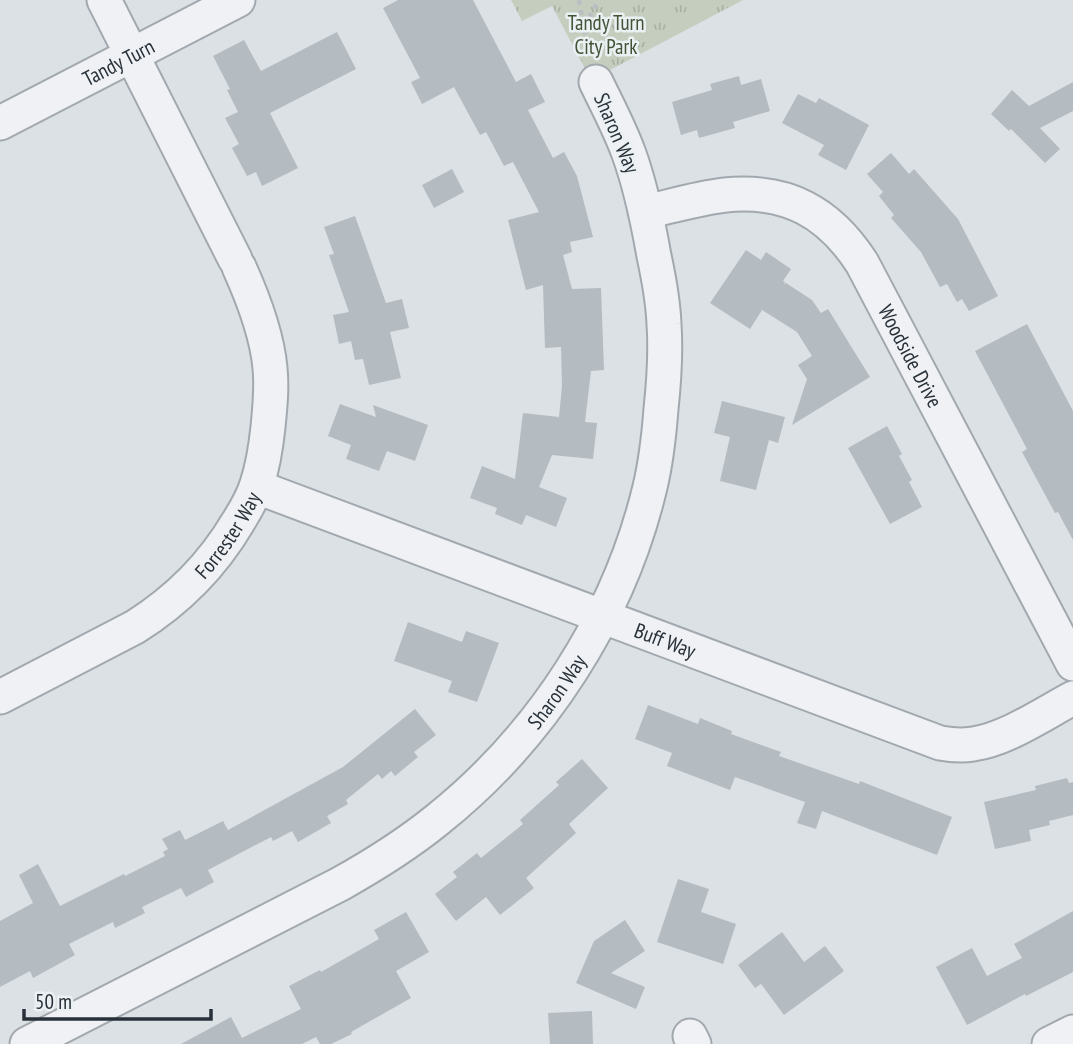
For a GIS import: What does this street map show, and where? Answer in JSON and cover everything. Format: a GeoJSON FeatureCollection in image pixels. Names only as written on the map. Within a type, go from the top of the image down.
{"type":"FeatureCollection","features":[{"type":"Feature","properties":{"kind":"street","name":"Forrester Way"},"geometry":{"type":"LineString","coordinates":[[3,687],[135,627],[188,588],[227,542],[257,487],[269,420],[270,366],[259,320],[237,263],[104,0]]}},
{"type":"Feature","properties":{"kind":"street","name":"Tandy Turn"},"geometry":{"type":"LineString","coordinates":[[0,123],[238,0]]}},
{"type":"Feature","properties":{"kind":"street","name":"Sharon Way"},"geometry":{"type":"LineString","coordinates":[[27,1044],[340,884],[408,842],[469,793],[519,741],[586,648],[603,616],[641,522],[659,430],[664,373],[662,295],[646,212],[629,153],[596,82]]}},
{"type":"Feature","properties":{"kind":"street","name":"Woodside Drive"},"geometry":{"type":"LineString","coordinates":[[646,212],[701,199],[753,195],[797,204],[817,214],[843,236],[862,262],[1073,664]]}},
{"type":"Feature","properties":{"kind":"street","name":"Buff Way"},"geometry":{"type":"LineString","coordinates":[[257,487],[940,743],[970,745],[999,736],[1073,698]]}},
{"type":"Feature","properties":{"kind":"street"},"geometry":{"type":"LineString","coordinates":[[1049,1044],[1073,1032]]}},
{"type":"Feature","properties":{"kind":"path"},"geometry":{"type":"LineString","coordinates":[[579,0],[588,48],[603,78],[596,82]]}},
{"type":"Feature","properties":{"kind":"path"},"geometry":{"type":"LineString","coordinates":[[584,27],[599,0]]}},
{"type":"Feature","properties":{"kind":"green space","name":"Tandy Turn City Park"},"geometry":{"type":"Polygon","coordinates":[[[511,0],[743,0],[591,80],[552,6],[522,21],[511,0]]]}},
{"type":"Feature","properties":{"kind":"building"},"geometry":{"type":"Polygon","coordinates":[[[398,0],[473,0],[516,82],[531,74],[545,102],[528,110],[553,158],[564,152],[577,176],[593,237],[570,242],[572,252],[563,255],[572,289],[601,288],[604,370],[591,371],[585,422],[597,423],[593,459],[552,455],[539,487],[567,498],[556,527],[526,515],[522,525],[495,514],[497,508],[470,498],[482,466],[515,479],[523,413],[559,417],[562,386],[561,347],[545,348],[543,285],[526,290],[508,220],[539,212],[513,162],[504,166],[486,132],[480,135],[454,87],[422,104],[411,82],[420,78],[383,8],[398,0]]]}},
{"type":"Feature","properties":{"kind":"building"},"geometry":{"type":"Polygon","coordinates":[[[337,32],[356,69],[270,113],[298,168],[262,186],[256,172],[247,176],[232,148],[239,144],[225,118],[238,112],[213,56],[244,40],[261,71],[337,32]]]}},
{"type":"Feature","properties":{"kind":"building"},"geometry":{"type":"Polygon","coordinates":[[[739,76],[741,85],[761,79],[770,111],[733,122],[735,128],[699,138],[697,130],[681,135],[672,102],[712,90],[710,84],[739,76]]]}},
{"type":"Feature","properties":{"kind":"building"},"geometry":{"type":"Polygon","coordinates":[[[1073,82],[1073,111],[1040,128],[1060,149],[1045,163],[1011,129],[1009,131],[991,114],[1012,90],[1029,106],[1073,82]]]}},
{"type":"Feature","properties":{"kind":"building"},"geometry":{"type":"Polygon","coordinates":[[[798,94],[816,103],[819,98],[869,125],[846,170],[818,155],[824,145],[782,123],[798,94]]]}},
{"type":"Feature","properties":{"kind":"building"},"geometry":{"type":"Polygon","coordinates":[[[891,153],[909,174],[914,169],[958,219],[998,296],[969,311],[962,299],[957,302],[947,284],[940,287],[921,252],[891,218],[894,215],[879,196],[883,192],[867,174],[891,153]]]}},
{"type":"Feature","properties":{"kind":"building"},"geometry":{"type":"Polygon","coordinates":[[[452,169],[464,192],[434,208],[422,185],[452,169]]]}},
{"type":"Feature","properties":{"kind":"building"},"geometry":{"type":"Polygon","coordinates":[[[355,216],[386,303],[402,299],[409,328],[390,332],[401,378],[369,385],[363,359],[355,360],[351,341],[339,344],[333,315],[349,312],[329,255],[334,254],[324,227],[355,216]]]}},
{"type":"Feature","properties":{"kind":"building"},"geometry":{"type":"Polygon","coordinates":[[[746,250],[761,260],[766,252],[791,269],[783,281],[784,284],[812,300],[821,313],[828,309],[870,377],[792,425],[807,379],[798,365],[812,356],[797,332],[762,310],[750,329],[710,303],[746,250]]]}},
{"type":"Feature","properties":{"kind":"building"},"geometry":{"type":"Polygon","coordinates":[[[1027,324],[1073,411],[1073,540],[1022,452],[1027,449],[975,351],[1027,324]]]}},
{"type":"Feature","properties":{"kind":"building"},"geometry":{"type":"Polygon","coordinates":[[[722,401],[785,417],[778,443],[769,440],[756,490],[720,481],[730,437],[714,433],[722,401]]]}},
{"type":"Feature","properties":{"kind":"building"},"geometry":{"type":"Polygon","coordinates":[[[340,404],[376,417],[373,405],[428,425],[415,461],[387,451],[379,471],[346,459],[351,445],[328,436],[340,404]]]}},
{"type":"Feature","properties":{"kind":"building"},"geometry":{"type":"Polygon","coordinates":[[[887,426],[902,454],[899,456],[922,507],[890,524],[848,448],[887,426]]]}},
{"type":"Feature","properties":{"kind":"building"},"geometry":{"type":"Polygon","coordinates":[[[408,622],[462,642],[466,631],[499,643],[477,702],[448,692],[452,681],[394,661],[408,622]]]}},
{"type":"Feature","properties":{"kind":"building"},"geometry":{"type":"Polygon","coordinates":[[[648,705],[698,724],[700,718],[732,731],[731,734],[781,752],[779,756],[859,784],[860,781],[952,817],[937,855],[822,811],[816,829],[797,823],[805,802],[735,777],[730,790],[667,766],[672,753],[635,739],[648,705]]]}},
{"type":"Feature","properties":{"kind":"building"},"geometry":{"type":"Polygon","coordinates":[[[415,709],[436,735],[414,752],[418,757],[395,776],[391,771],[382,779],[378,774],[346,800],[348,804],[327,816],[331,823],[298,842],[292,831],[273,841],[271,837],[208,870],[214,882],[186,897],[181,888],[142,907],[145,913],[115,928],[113,922],[69,944],[75,955],[33,978],[30,971],[0,987],[0,921],[33,903],[19,875],[38,864],[60,906],[165,856],[163,852],[168,849],[162,839],[180,830],[185,840],[223,821],[228,830],[343,767],[415,709]]]}},
{"type":"Feature","properties":{"kind":"building"},"geometry":{"type":"Polygon","coordinates":[[[582,759],[608,788],[569,824],[576,833],[526,878],[534,888],[500,915],[486,897],[456,921],[435,894],[457,877],[453,872],[477,853],[481,858],[523,824],[520,820],[559,785],[556,782],[582,759]]]}},
{"type":"Feature","properties":{"kind":"building"},"geometry":{"type":"Polygon","coordinates":[[[1067,778],[1069,783],[1073,782],[1073,815],[1029,830],[1031,841],[995,849],[984,802],[1036,790],[1035,786],[1067,778]]]}},
{"type":"Feature","properties":{"kind":"building"},"geometry":{"type":"Polygon","coordinates":[[[678,879],[709,889],[701,912],[736,924],[723,964],[657,942],[678,879]]]}},
{"type":"Feature","properties":{"kind":"building"},"geometry":{"type":"Polygon","coordinates":[[[1073,911],[1073,972],[967,1025],[936,967],[972,948],[987,976],[1022,958],[1014,944],[1073,911]]]}},
{"type":"Feature","properties":{"kind":"building"},"geometry":{"type":"Polygon","coordinates":[[[406,912],[429,952],[396,971],[411,998],[351,1032],[352,1034],[331,1044],[320,1044],[316,1037],[302,1044],[181,1044],[231,1017],[242,1038],[301,1009],[289,986],[320,970],[321,972],[379,939],[374,930],[406,912]]]}},
{"type":"Feature","properties":{"kind":"building"},"geometry":{"type":"Polygon","coordinates":[[[625,920],[645,951],[611,973],[645,987],[636,1009],[576,983],[594,941],[625,920]]]}},
{"type":"Feature","properties":{"kind":"building"},"geometry":{"type":"Polygon","coordinates":[[[782,932],[804,962],[825,946],[844,971],[784,1015],[761,984],[755,988],[738,965],[782,932]]]}},
{"type":"Feature","properties":{"kind":"building"},"geometry":{"type":"Polygon","coordinates":[[[592,1011],[593,1044],[550,1044],[548,1013],[592,1011]]]}}]}
